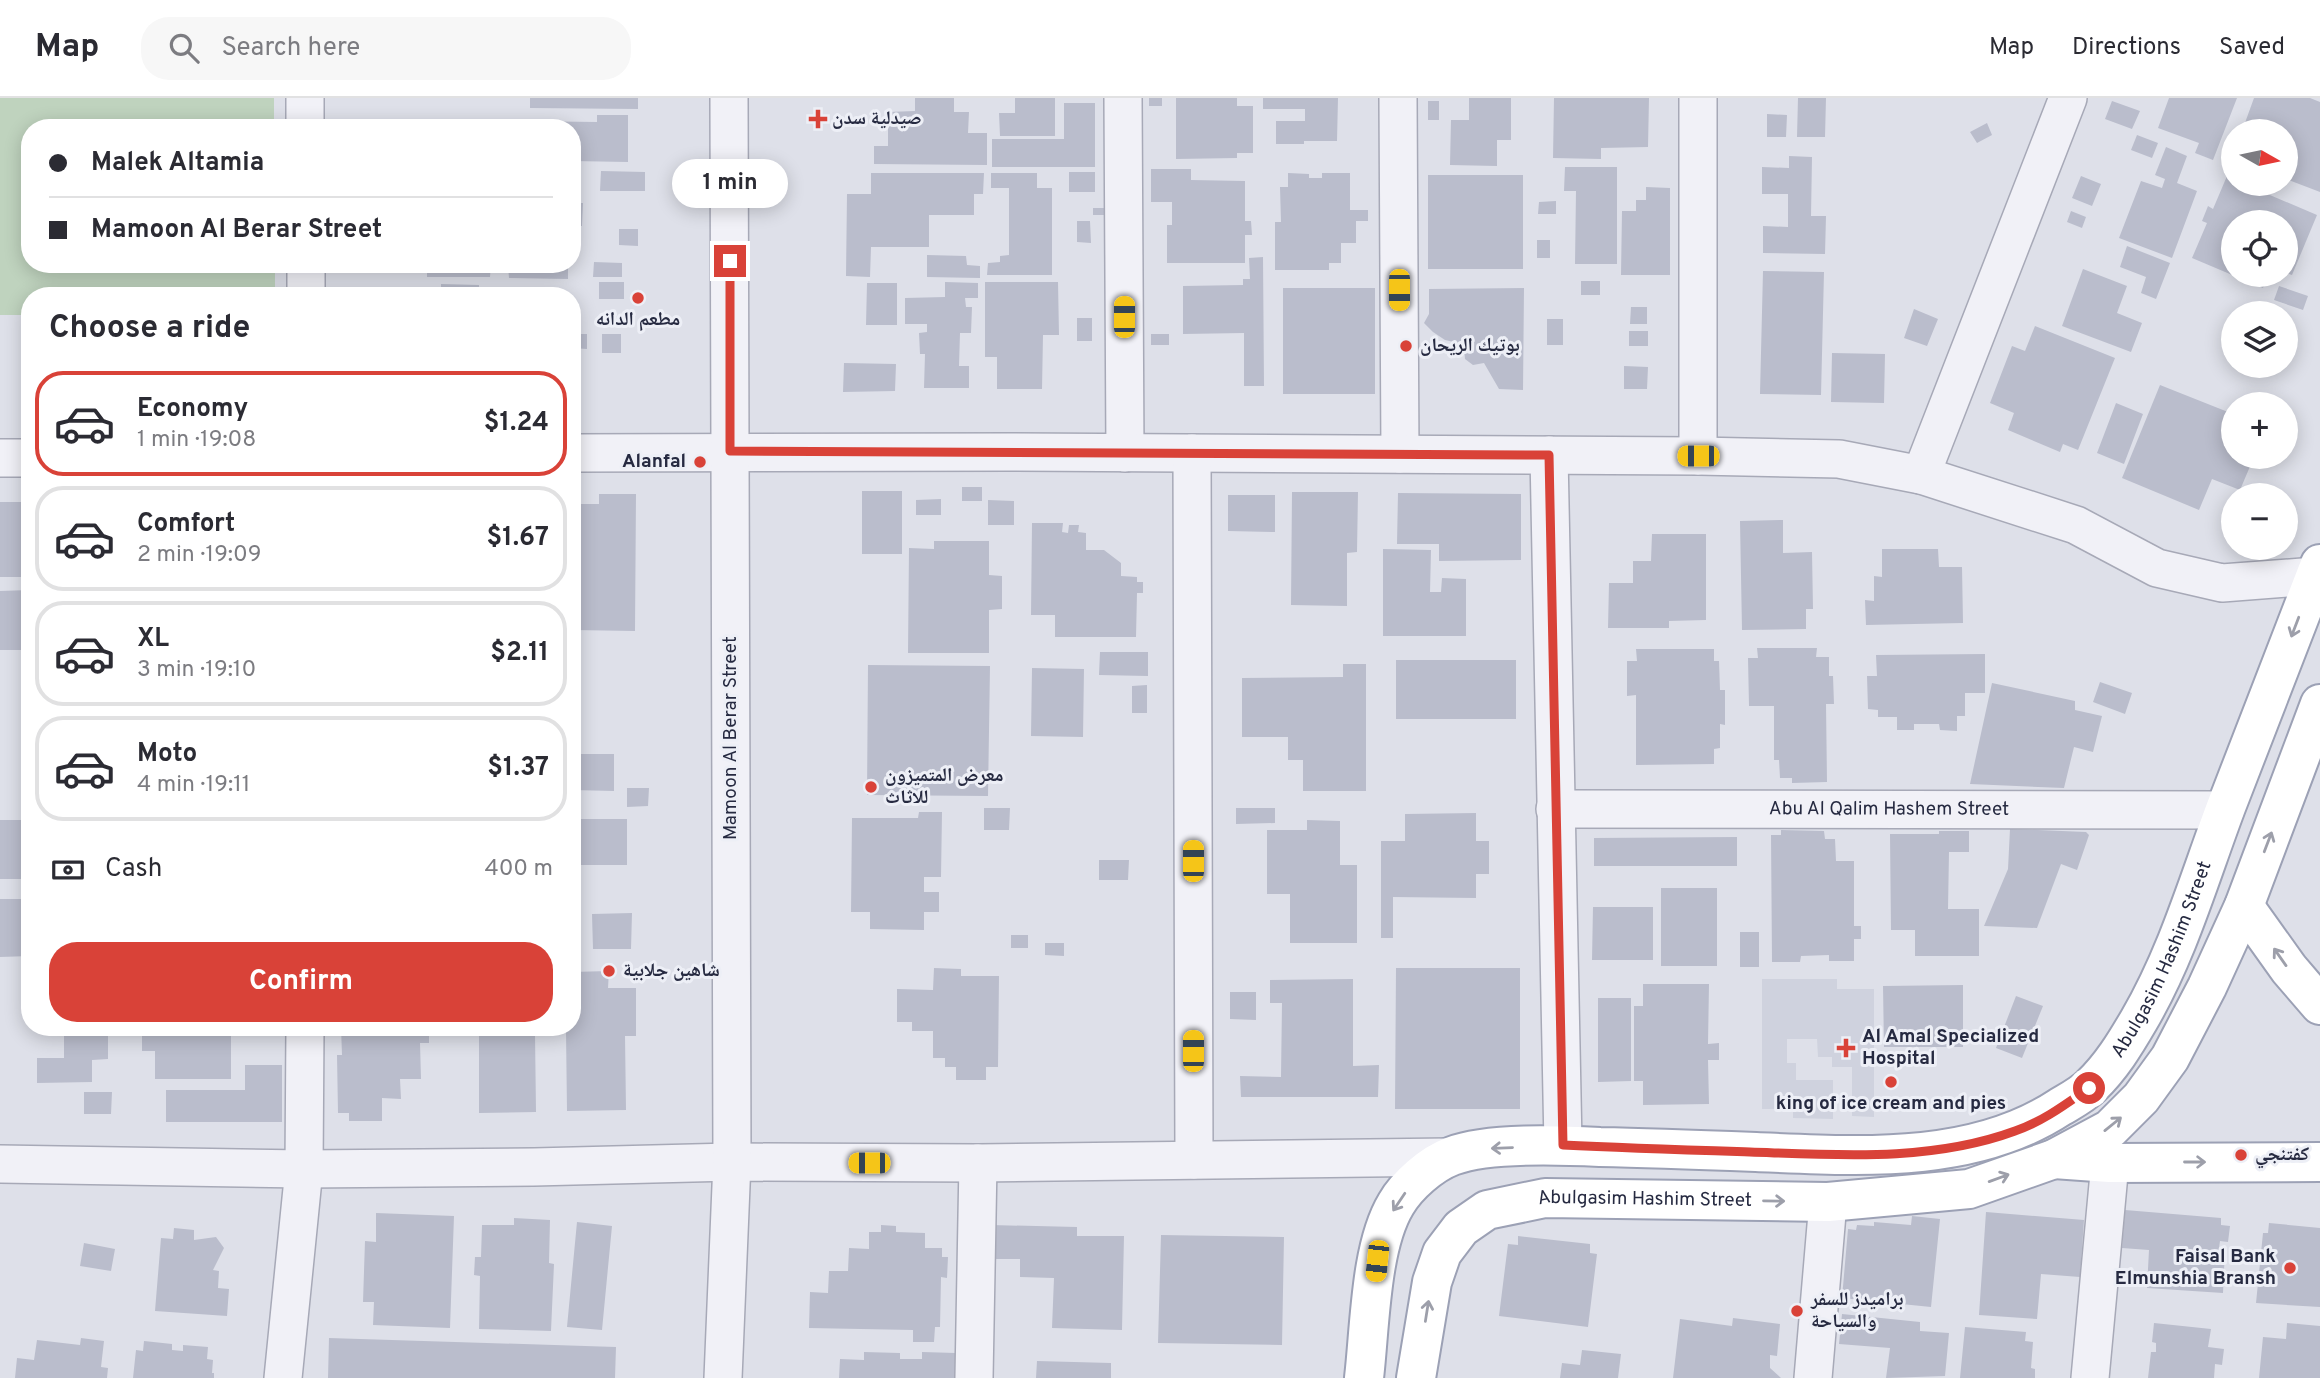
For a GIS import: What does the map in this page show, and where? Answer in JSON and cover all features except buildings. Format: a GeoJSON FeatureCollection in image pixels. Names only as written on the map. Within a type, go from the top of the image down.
{"type":"FeatureCollection","features":[{"type":"Feature","properties":{"kind":"main road","name":"Abulgasim Hashim Street"},"geometry":{"type":"LineString","coordinates":[[1364,1378],[1383,1229],[1398,1200],[1420,1176],[1449,1157],[1476,1149],[1563,1145],[1814,1154],[1905,1154],[1968,1144],[2015,1131],[2046,1116],[2089,1088],[2120,1052],[2154,994],[2182,933],[2225,810],[2318,570]]}},
{"type":"Feature","properties":{"kind":"main road","name":"Abulgasim Hashim Street"},"geometry":{"type":"LineString","coordinates":[[1416,1378],[1432,1282],[1442,1253],[1461,1228],[1487,1210],[1545,1198],[1828,1202],[1969,1189],[2054,1158],[2109,1129],[2141,1098],[2170,1058],[2207,987],[2244,905],[2320,704]]}},
{"type":"Feature","properties":{"kind":"main road"},"geometry":{"type":"LineString","coordinates":[[2244,905],[2289,969],[2320,1004]]}},
{"type":"Feature","properties":{"kind":"main road"},"geometry":{"type":"LineString","coordinates":[[2054,1158],[2110,1163],[2320,1162]]}},
{"type":"Feature","properties":{"kind":"street"},"geometry":{"type":"LineString","coordinates":[[305,98],[305,119]]}},
{"type":"Feature","properties":{"kind":"street","name":"Mamoon Al Berar Street"},"geometry":{"type":"LineString","coordinates":[[723,1378],[732,1162],[729,98]]}},
{"type":"Feature","properties":{"kind":"street"},"geometry":{"type":"LineString","coordinates":[[1123,98],[1125,453]]}},
{"type":"Feature","properties":{"kind":"street"},"geometry":{"type":"LineString","coordinates":[[1398,98],[1400,454]]}},
{"type":"Feature","properties":{"kind":"street"},"geometry":{"type":"LineString","coordinates":[[1698,98],[1698,456]]}},
{"type":"Feature","properties":{"kind":"street"},"geometry":{"type":"LineString","coordinates":[[1921,475],[2068,98]]}},
{"type":"Feature","properties":{"kind":"street"},"geometry":{"type":"LineString","coordinates":[[581,453],[1400,454],[1839,459],[1921,475],[2076,525],[2157,568],[2222,583],[2318,570]]}},
{"type":"Feature","properties":{"kind":"street"},"geometry":{"type":"LineString","coordinates":[[1192,453],[1194,1160]]}},
{"type":"Feature","properties":{"kind":"street"},"geometry":{"type":"LineString","coordinates":[[1549,455],[1563,1145]]}},
{"type":"Feature","properties":{"kind":"street"},"geometry":{"type":"LineString","coordinates":[[0,458],[21,458]]}},
{"type":"Feature","properties":{"kind":"street","name":"Abu Al Qalim Hashem Street"},"geometry":{"type":"LineString","coordinates":[[1555,809],[2225,810]]}},
{"type":"Feature","properties":{"kind":"street"},"geometry":{"type":"LineString","coordinates":[[283,1378],[304,1169],[304,1036]]}},
{"type":"Feature","properties":{"kind":"street"},"geometry":{"type":"LineString","coordinates":[[0,1164],[304,1169],[732,1162],[978,1163],[1449,1157]]}},
{"type":"Feature","properties":{"kind":"street"},"geometry":{"type":"LineString","coordinates":[[974,1378],[978,1163]]}},
{"type":"Feature","properties":{"kind":"street"},"geometry":{"type":"LineString","coordinates":[[2090,1378],[2110,1163]]}},
{"type":"Feature","properties":{"kind":"street"},"geometry":{"type":"LineString","coordinates":[[1813,1378],[1828,1202]]}},
{"type":"Feature","properties":{"kind":"shaded area","name":"Al Amal Specialized Hospital"},"geometry":{"type":"Polygon","coordinates":[[[1762,979],[1837,979],[1837,989],[1874,989],[1874,1117],[1852,1116],[1852,1067],[1832,1067],[1832,1057],[1818,1057],[1817,1039],[1787,1039],[1787,1063],[1796,1063],[1796,1080],[1833,1080],[1833,1119],[1793,1118],[1793,1109],[1762,1109],[1762,979]]]}},
{"type":"Feature","properties":{"kind":"green space"},"geometry":{"type":"Polygon","coordinates":[[[0,98],[274,98],[274,119],[21,119],[21,273],[275,273],[275,287],[21,287],[21,315],[0,315],[0,98]]]}},
{"type":"Feature","properties":{"kind":"place","name":"صيدلية سدن"},"geometry":{"type":"Point","coordinates":[818,119]}},
{"type":"Feature","properties":{"kind":"place","name":"مطعم الدانه"},"geometry":{"type":"Point","coordinates":[638,298]}},
{"type":"Feature","properties":{"kind":"place","name":"بوتيك الريحان"},"geometry":{"type":"Point","coordinates":[1406,346]}},
{"type":"Feature","properties":{"kind":"place","name":"Alanfal"},"geometry":{"type":"Point","coordinates":[700,462]}},
{"type":"Feature","properties":{"kind":"place","name":"معرض المتميزون للاثاث"},"geometry":{"type":"Point","coordinates":[871,787]}},
{"type":"Feature","properties":{"kind":"place","name":"شاهين جلابية"},"geometry":{"type":"Point","coordinates":[609,971]}},
{"type":"Feature","properties":{"kind":"place","name":"Al Amal Specialized Hospital"},"geometry":{"type":"Point","coordinates":[1846,1048]}},
{"type":"Feature","properties":{"kind":"place","name":"king of ice cream and pies"},"geometry":{"type":"Point","coordinates":[1891,1082]}},
{"type":"Feature","properties":{"kind":"place","name":"كفتنجي"},"geometry":{"type":"Point","coordinates":[2241,1155]}},
{"type":"Feature","properties":{"kind":"place","name":"Faisal Bank Elmunshia Bransh"},"geometry":{"type":"Point","coordinates":[2290,1268]}},
{"type":"Feature","properties":{"kind":"place","name":"براميدز للسفر والسياحة"},"geometry":{"type":"Point","coordinates":[1797,1311]}},
{"type":"Feature","properties":{"kind":"route"},"geometry":{"type":"LineString","coordinates":[[730,261],[730,451],[1549,455],[1563,1145],[1828,1155],[1905,1154],[1968,1144],[2015,1131],[2046,1116],[2089,1088]]}}]}
